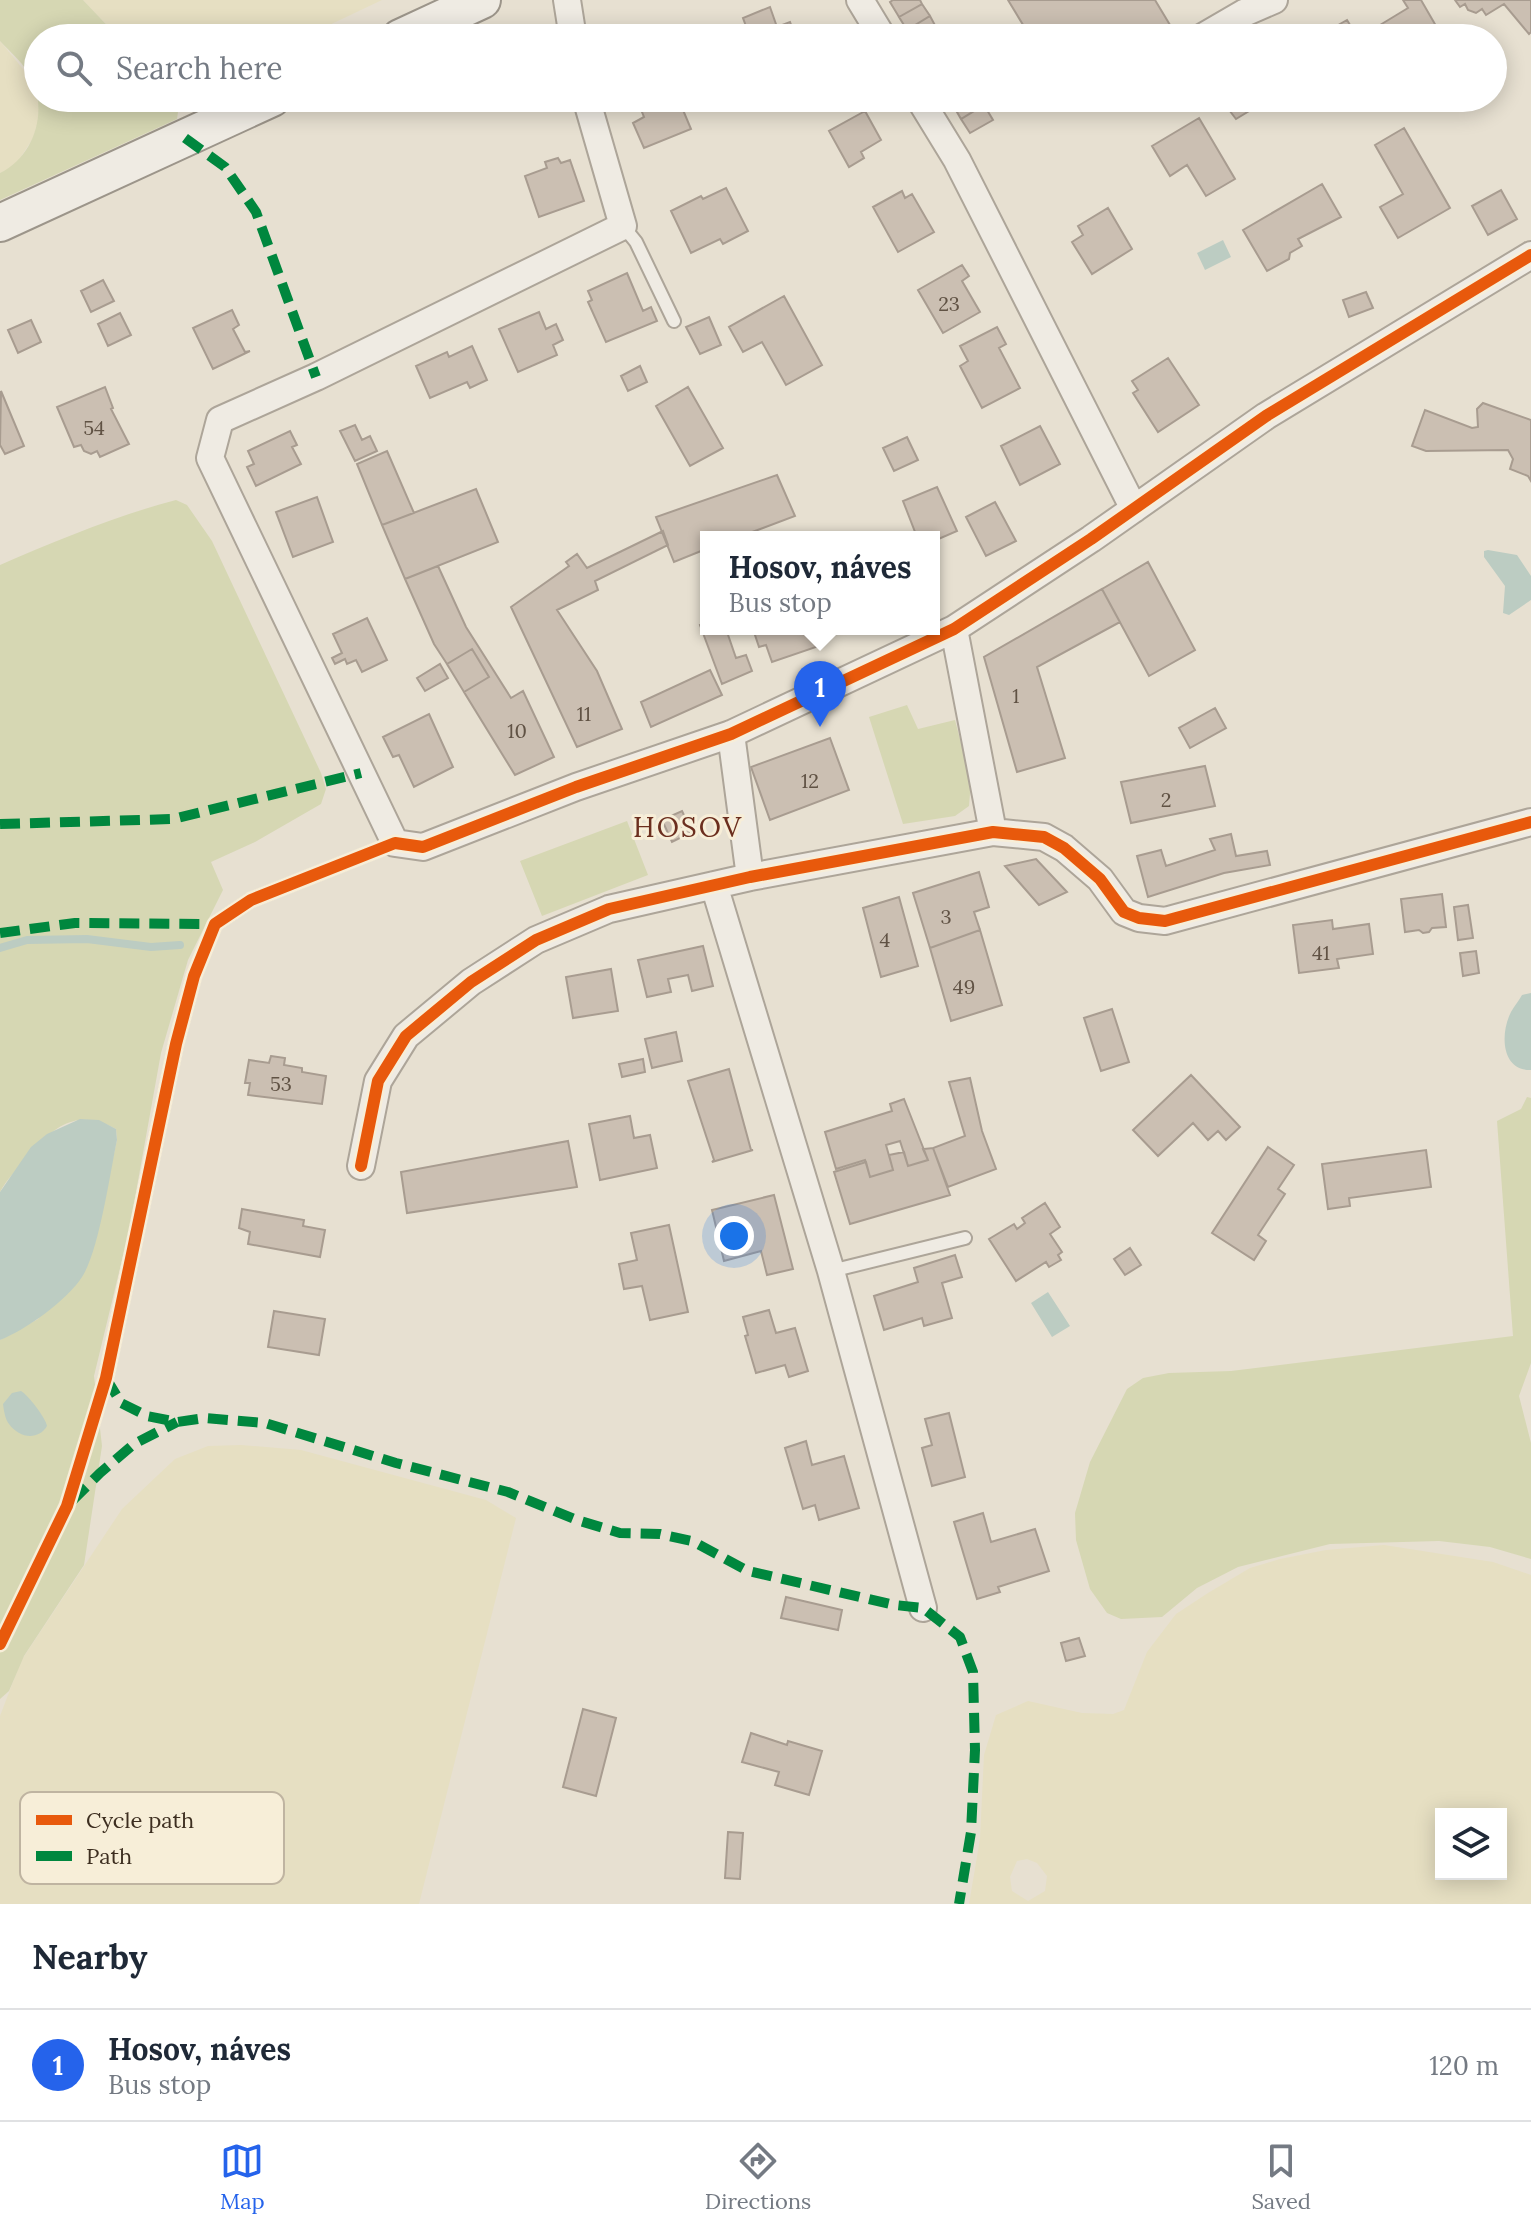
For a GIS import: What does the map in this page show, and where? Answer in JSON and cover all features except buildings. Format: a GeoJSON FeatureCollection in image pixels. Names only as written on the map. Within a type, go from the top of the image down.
{"type":"FeatureCollection","features":[{"type":"Feature","properties":{"kind":"main road"},"geometry":{"type":"LineString","coordinates":[[430,24],[482,0]]}},
{"type":"Feature","properties":{"kind":"main road"},"geometry":{"type":"LineString","coordinates":[[0,223],[242,112]]}},
{"type":"Feature","properties":{"kind":"street"},"geometry":{"type":"LineString","coordinates":[[567,0],[571,24]]}},
{"type":"Feature","properties":{"kind":"street"},"geometry":{"type":"LineString","coordinates":[[860,0],[875,24]]}},
{"type":"Feature","properties":{"kind":"street"},"geometry":{"type":"LineString","coordinates":[[1225,24],[1274,0]]}},
{"type":"Feature","properties":{"kind":"street"},"geometry":{"type":"LineString","coordinates":[[590,112],[623,226],[316,377],[220,420],[210,458],[395,843],[423,847],[576,787],[731,734],[954,629],[1266,416],[1531,255]]}},
{"type":"Feature","properties":{"kind":"street"},"geometry":{"type":"LineString","coordinates":[[928,112],[957,160],[1134,509]]}},
{"type":"Feature","properties":{"kind":"street"},"geometry":{"type":"LineString","coordinates":[[954,629],[993,832]]}},
{"type":"Feature","properties":{"kind":"street"},"geometry":{"type":"LineString","coordinates":[[731,734],[750,877]]}},
{"type":"Feature","properties":{"kind":"street"},"geometry":{"type":"LineString","coordinates":[[361,1166],[378,1081],[406,1036],[471,982],[536,940],[609,909],[750,877],[993,832],[1044,837],[1064,848],[1100,879],[1124,912],[1139,918],[1165,921],[1531,822]]}},
{"type":"Feature","properties":{"kind":"street"},"geometry":{"type":"LineString","coordinates":[[714,885],[831,1271],[923,1608]]}},
{"type":"Feature","properties":{"kind":"lane"},"geometry":{"type":"LineString","coordinates":[[623,226],[636,242],[674,321]]}},
{"type":"Feature","properties":{"kind":"lane"},"geometry":{"type":"LineString","coordinates":[[0,1644],[67,1506],[106,1378],[176,1044],[194,976],[215,924],[251,900],[395,843]]}},
{"type":"Feature","properties":{"kind":"lane"},"geometry":{"type":"LineString","coordinates":[[831,1271],[965,1238]]}},
{"type":"Feature","properties":{"kind":"shaded area"},"geometry":{"type":"Polygon","coordinates":[[[83,0],[382,0],[331,24],[106,24],[83,0]]]}},
{"type":"Feature","properties":{"kind":"shaded area"},"geometry":{"type":"Polygon","coordinates":[[[0,41],[24,70],[24,112],[39,112],[39,119],[33,138],[15,166],[0,173],[0,41]]]}},
{"type":"Feature","properties":{"kind":"shaded area"},"geometry":{"type":"Polygon","coordinates":[[[1223,240],[1231,257],[1205,270],[1197,253],[1223,240]]]}},
{"type":"Feature","properties":{"kind":"shaded area"},"geometry":{"type":"Polygon","coordinates":[[[1484,551],[1517,555],[1531,576],[1531,600],[1509,615],[1503,613],[1505,586],[1484,557],[1484,551]]]}},
{"type":"Feature","properties":{"kind":"shaded area"},"geometry":{"type":"Polygon","coordinates":[[[1531,993],[1531,1070],[1521,1069],[1509,1058],[1505,1030],[1512,1010],[1522,995],[1531,993]]]}},
{"type":"Feature","properties":{"kind":"shaded area"},"geometry":{"type":"Polygon","coordinates":[[[80,1119],[99,1120],[116,1129],[117,1140],[94,1249],[75,1286],[45,1313],[0,1340],[0,1192],[31,1147],[47,1134],[80,1119]]]}},
{"type":"Feature","properties":{"kind":"shaded area"},"geometry":{"type":"Polygon","coordinates":[[[1048,1292],[1070,1326],[1052,1337],[1031,1303],[1048,1292]]]}},
{"type":"Feature","properties":{"kind":"shaded area"},"geometry":{"type":"Polygon","coordinates":[[[21,1391],[46,1422],[43,1431],[34,1436],[23,1435],[13,1429],[7,1420],[3,1404],[12,1393],[21,1391]]]}},
{"type":"Feature","properties":{"kind":"shaded area"},"geometry":{"type":"Polygon","coordinates":[[[241,1445],[301,1450],[486,1500],[516,1518],[419,1904],[0,1904],[0,1716],[21,1661],[122,1509],[175,1459],[208,1446],[241,1445]]]}},
{"type":"Feature","properties":{"kind":"shaded area"},"geometry":{"type":"Polygon","coordinates":[[[1384,1545],[1493,1562],[1531,1575],[1531,1904],[969,1904],[980,1839],[984,1755],[996,1715],[1028,1701],[1082,1713],[1113,1714],[1124,1710],[1147,1652],[1176,1614],[1250,1568],[1326,1550],[1384,1545]],[[1027,1859],[1017,1861],[1010,1877],[1012,1891],[1028,1901],[1045,1891],[1047,1876],[1037,1863],[1027,1859]]]}},
{"type":"Feature","properties":{"kind":"green space"},"geometry":{"type":"Polygon","coordinates":[[[0,0],[83,0],[106,24],[24,24],[24,67],[0,41],[0,0]]]}},
{"type":"Feature","properties":{"kind":"green space"},"geometry":{"type":"Polygon","coordinates":[[[38,112],[178,112],[177,119],[0,200],[0,173],[21,157],[29,146],[38,112]]]}},
{"type":"Feature","properties":{"kind":"green space"},"geometry":{"type":"Polygon","coordinates":[[[176,500],[187,505],[212,541],[326,789],[321,804],[255,842],[211,862],[223,890],[188,960],[161,1053],[129,1231],[94,1376],[102,1446],[84,1565],[24,1656],[9,1691],[0,1699],[0,1340],[38,1319],[94,1242],[117,1140],[116,1129],[101,1122],[87,1120],[64,1125],[34,1150],[0,1192],[0,565],[109,521],[176,500]]]}},
{"type":"Feature","properties":{"kind":"green space"},"geometry":{"type":"Polygon","coordinates":[[[907,705],[918,729],[955,720],[971,781],[969,806],[955,816],[903,824],[869,717],[907,705]]]}},
{"type":"Feature","properties":{"kind":"green space"},"geometry":{"type":"Polygon","coordinates":[[[627,821],[648,875],[542,916],[520,861],[627,821]]]}},
{"type":"Feature","properties":{"kind":"green space"},"geometry":{"type":"Polygon","coordinates":[[[1527,1097],[1531,1098],[1531,1363],[1519,1396],[1531,1443],[1531,1559],[1490,1547],[1439,1541],[1330,1544],[1238,1567],[1197,1588],[1162,1617],[1121,1619],[1107,1613],[1090,1589],[1076,1540],[1075,1513],[1090,1462],[1127,1389],[1143,1378],[1169,1373],[1231,1371],[1513,1336],[1497,1121],[1521,1109],[1527,1097]]]}},
{"type":"Feature","properties":{"kind":"waterway"},"geometry":{"type":"LineString","coordinates":[[0,948],[27,940],[87,939],[151,947],[180,945]]}},
{"type":"Feature","properties":{"kind":"marked path"},"geometry":{"type":"LineString","coordinates":[[185,138],[225,167],[256,212],[316,377]]}},
{"type":"Feature","properties":{"kind":"marked path"},"geometry":{"type":"LineString","coordinates":[[0,824],[173,819],[361,773]]}},
{"type":"Feature","properties":{"kind":"marked path"},"geometry":{"type":"LineString","coordinates":[[0,933],[75,923],[215,924]]}},
{"type":"Feature","properties":{"kind":"marked path"},"geometry":{"type":"LineString","coordinates":[[106,1378],[121,1403],[147,1416],[177,1422],[205,1418],[265,1423],[396,1463],[508,1492],[577,1520],[620,1533],[660,1534],[692,1541],[748,1571],[895,1605],[923,1608],[960,1637],[973,1672],[975,1750],[971,1832],[959,1904]]}},
{"type":"Feature","properties":{"kind":"marked path"},"geometry":{"type":"LineString","coordinates":[[72,1501],[134,1444],[177,1422]]}},
{"type":"Feature","properties":{"kind":"cycle path"},"geometry":{"type":"LineString","coordinates":[[0,1644],[67,1506],[106,1378],[176,1044],[194,976],[215,924],[251,900],[395,843],[423,847],[576,787],[731,734],[954,629],[1091,539],[1266,416],[1531,255]]}},
{"type":"Feature","properties":{"kind":"cycle path"},"geometry":{"type":"LineString","coordinates":[[361,1166],[378,1081],[406,1036],[471,982],[536,940],[609,909],[750,877],[993,832],[1044,837],[1064,848],[1100,879],[1124,912],[1139,918],[1165,921],[1531,822]]}},
{"type":"Feature","properties":{"kind":"place","name":"Hosov, náves"},"geometry":{"type":"Point","coordinates":[820,727]}},
{"type":"Feature","properties":{"kind":"district","name":"HOSOV"},"geometry":{"type":"Point","coordinates":[688,827]}}]}
